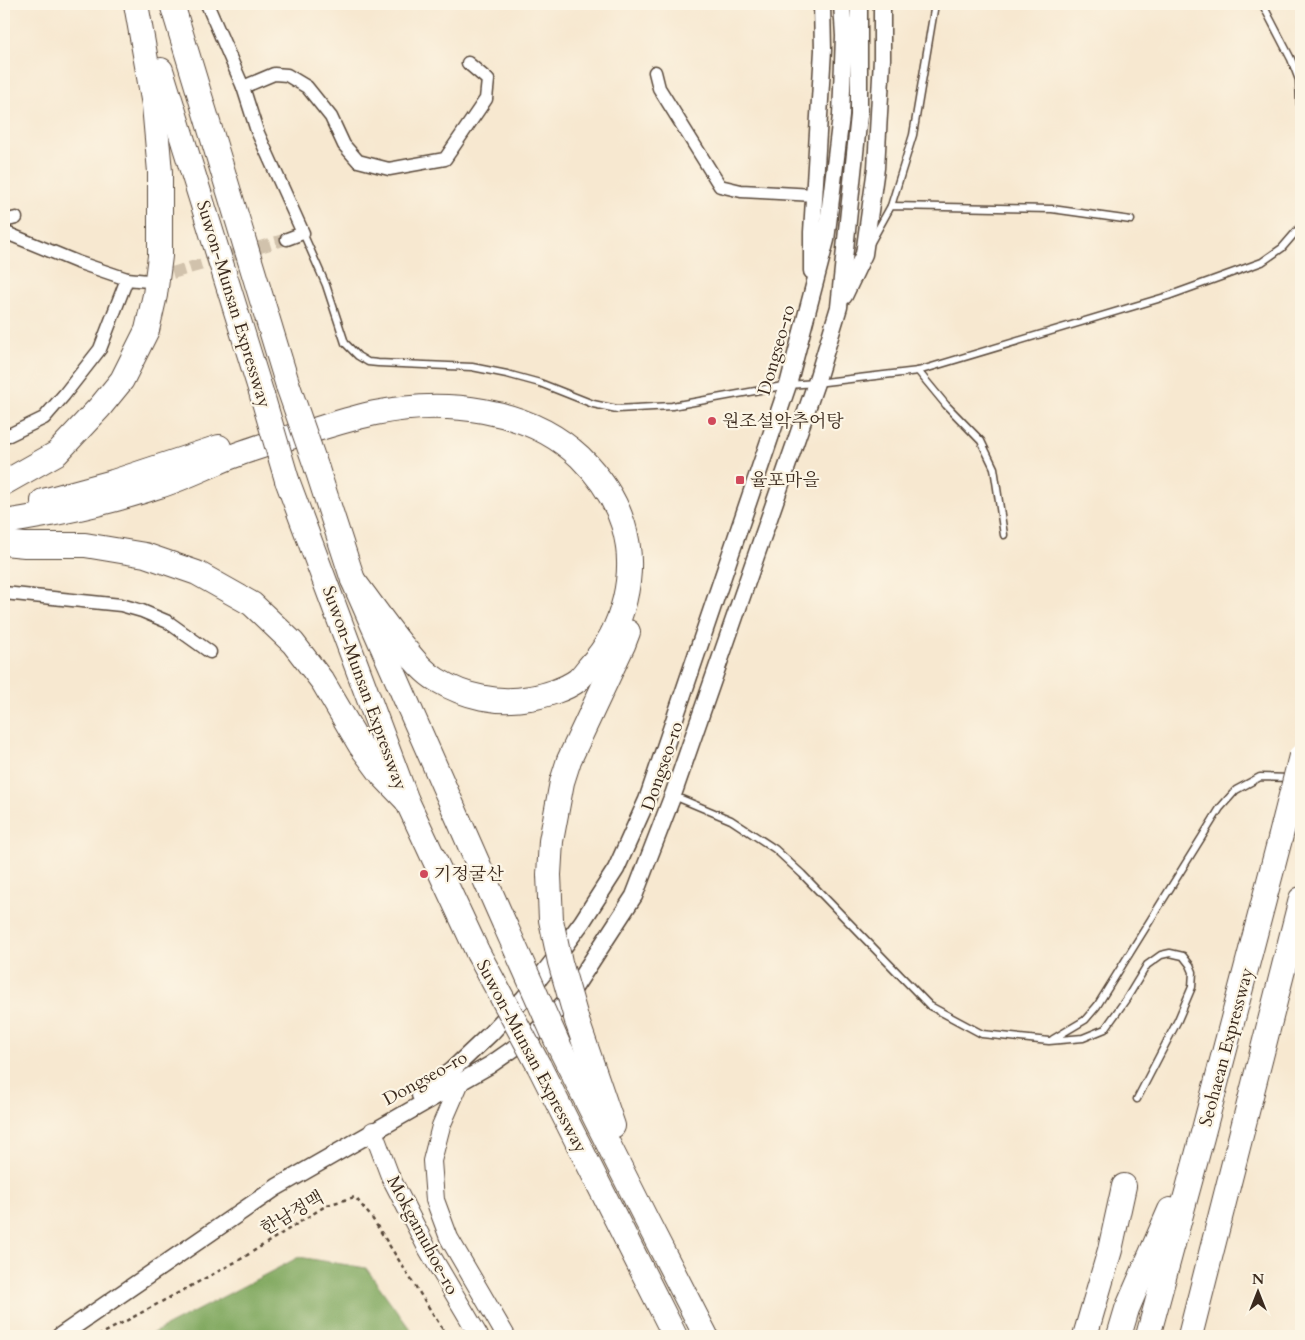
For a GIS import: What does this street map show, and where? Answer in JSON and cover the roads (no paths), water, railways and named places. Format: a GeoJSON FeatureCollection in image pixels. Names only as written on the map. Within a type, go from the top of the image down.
{"type":"FeatureCollection","features":[{"type":"Feature","properties":{"kind":"highway"},"geometry":{"type":"LineString","coordinates":[[4,483],[57,453],[100,407],[122,380],[147,330],[155,295],[160,256],[160,172],[154,105],[136,4]]}},
{"type":"Feature","properties":{"kind":"highway","name":"Suwon-Munsan Expressway"},"geometry":{"type":"LineString","coordinates":[[140,4],[287,480],[407,801],[478,953],[539,1066],[676,1336]]}},
{"type":"Feature","properties":{"kind":"highway","name":"Suwon-Munsan Expressway"},"geometry":{"type":"LineString","coordinates":[[172,4],[288,386],[353,580],[558,1044],[706,1336]]}},
{"type":"Feature","properties":{"kind":"highway"},"geometry":{"type":"LineString","coordinates":[[4,508],[47,500],[114,482],[309,417],[399,395],[454,392],[492,397],[550,418],[576,435],[598,456],[617,480],[632,510],[640,544],[641,580],[632,622],[624,645],[569,760],[562,782],[551,841],[549,875],[551,920],[560,962],[577,1021],[646,1220]]}},
{"type":"Feature","properties":{"kind":"highway"},"geometry":{"type":"LineString","coordinates":[[4,522],[82,508],[160,486],[244,452],[360,416],[408,408],[455,408],[511,417],[537,428],[558,440],[578,455],[607,489],[624,526],[628,551],[628,587],[618,625],[600,656],[577,680],[546,695],[516,701],[487,700],[455,689],[437,680],[420,667],[353,580]]}},
{"type":"Feature","properties":{"kind":"highway"},"geometry":{"type":"LineString","coordinates":[[4,543],[84,545],[145,555],[198,572],[252,604],[293,643],[323,682],[360,745],[383,776],[407,801]]}},
{"type":"Feature","properties":{"kind":"highway","name":"Seohaean Expressway"},"geometry":{"type":"LineString","coordinates":[[1148,1336],[1202,1138],[1301,756]]}},
{"type":"Feature","properties":{"kind":"highway","name":"Seohaean Expressway"},"geometry":{"type":"LineString","coordinates":[[1190,1336],[1301,899]]}},
{"type":"Feature","properties":{"kind":"highway"},"geometry":{"type":"LineString","coordinates":[[1120,1336],[1127,1310],[1202,1138]]}},
{"type":"Feature","properties":{"kind":"highway"},"geometry":{"type":"LineString","coordinates":[[1085,1336],[1110,1250],[1124,1186]]}},
{"type":"Feature","properties":{"kind":"main road","name":"Mokgamuhoe-ro"},"geometry":{"type":"LineString","coordinates":[[460,1082],[441,1126],[432,1162],[435,1200],[449,1238],[506,1336]]}},
{"type":"Feature","properties":{"kind":"main road","name":"Mokgamuhoe-ro"},"geometry":{"type":"LineString","coordinates":[[373,1131],[390,1176],[427,1248],[479,1336]]}},
{"type":"Feature","properties":{"kind":"street"},"geometry":{"type":"LineString","coordinates":[[207,4],[243,88],[257,131],[303,233],[287,239]]}},
{"type":"Feature","properties":{"kind":"street","name":"Dongseo-ro"},"geometry":{"type":"LineString","coordinates":[[813,292],[812,232],[823,50],[822,4]]}},
{"type":"Feature","properties":{"kind":"street","name":"Dongseo-ro"},"geometry":{"type":"LineString","coordinates":[[373,1131],[452,1070],[524,998],[582,922],[616,869],[647,800],[788,385],[826,240],[841,116],[844,36],[842,4]]}},
{"type":"Feature","properties":{"kind":"street","name":"Dongseo-ro"},"geometry":{"type":"LineString","coordinates":[[839,307],[859,115],[859,4]]}},
{"type":"Feature","properties":{"kind":"street","name":"Dongseo-ro"},"geometry":{"type":"LineString","coordinates":[[60,1336],[277,1187],[490,1065],[533,1035],[565,1002],[634,896],[673,795],[816,383],[839,307],[864,254],[876,168],[882,59],[882,4]]}},
{"type":"Feature","properties":{"kind":"street"},"geometry":{"type":"LineString","coordinates":[[243,88],[274,74],[287,75],[307,87],[331,117],[344,145],[358,161],[389,169],[444,159],[486,99],[488,80],[468,63]]}},
{"type":"Feature","properties":{"kind":"street"},"geometry":{"type":"LineString","coordinates":[[655,72],[659,88],[720,186],[741,191],[814,195]]}},
{"type":"Feature","properties":{"kind":"street"},"geometry":{"type":"LineString","coordinates":[[7,227],[77,262],[127,279],[148,281]]}},
{"type":"Feature","properties":{"kind":"street"},"geometry":{"type":"LineString","coordinates":[[4,436],[44,418],[64,395],[100,349],[127,279]]}},
{"type":"Feature","properties":{"kind":"street"},"geometry":{"type":"LineString","coordinates":[[4,593],[121,605],[142,611],[168,622],[210,652]]}},
{"type":"Feature","properties":{"kind":"lane"},"geometry":{"type":"LineString","coordinates":[[864,254],[891,206],[913,135],[936,4]]}},
{"type":"Feature","properties":{"kind":"lane"},"geometry":{"type":"LineString","coordinates":[[1260,4],[1264,7],[1291,59],[1299,80],[1301,106]]}},
{"type":"Feature","properties":{"kind":"lane"},"geometry":{"type":"LineString","coordinates":[[891,206],[1052,209],[1131,220]]}},
{"type":"Feature","properties":{"kind":"lane"},"geometry":{"type":"LineString","coordinates":[[303,233],[326,286],[345,343],[358,356],[368,362],[472,368],[506,374],[540,383],[592,404],[617,408],[672,406],[788,385],[918,371],[1168,296],[1262,262],[1282,248],[1301,226]]}},
{"type":"Feature","properties":{"kind":"lane"},"geometry":{"type":"LineString","coordinates":[[918,371],[946,405],[981,441],[994,468],[1004,535]]}},
{"type":"Feature","properties":{"kind":"lane"},"geometry":{"type":"LineString","coordinates":[[1049,1041],[1085,1020],[1097,1006],[1220,808],[1236,790],[1260,777],[1301,779]]}},
{"type":"Feature","properties":{"kind":"lane"},"geometry":{"type":"LineString","coordinates":[[673,795],[731,820],[775,849],[802,874],[930,1006],[982,1034],[1049,1041],[1083,1038],[1105,1029],[1147,965],[1161,956],[1170,953],[1183,956],[1190,965],[1192,987],[1178,1020],[1137,1099]]}},
{"type":"Feature","properties":{"kind":"tunnel"},"geometry":{"type":"LineString","coordinates":[[155,278],[287,239]]}},
{"type":"Feature","properties":{"kind":"place","name":"원조설악추어탕"},"geometry":{"type":"Point","coordinates":[712,421]}},
{"type":"Feature","properties":{"kind":"place","name":"율포마을"},"geometry":{"type":"Point","coordinates":[740,480]}},
{"type":"Feature","properties":{"kind":"place","name":"기정굴산"},"geometry":{"type":"Point","coordinates":[424,874]}}]}
